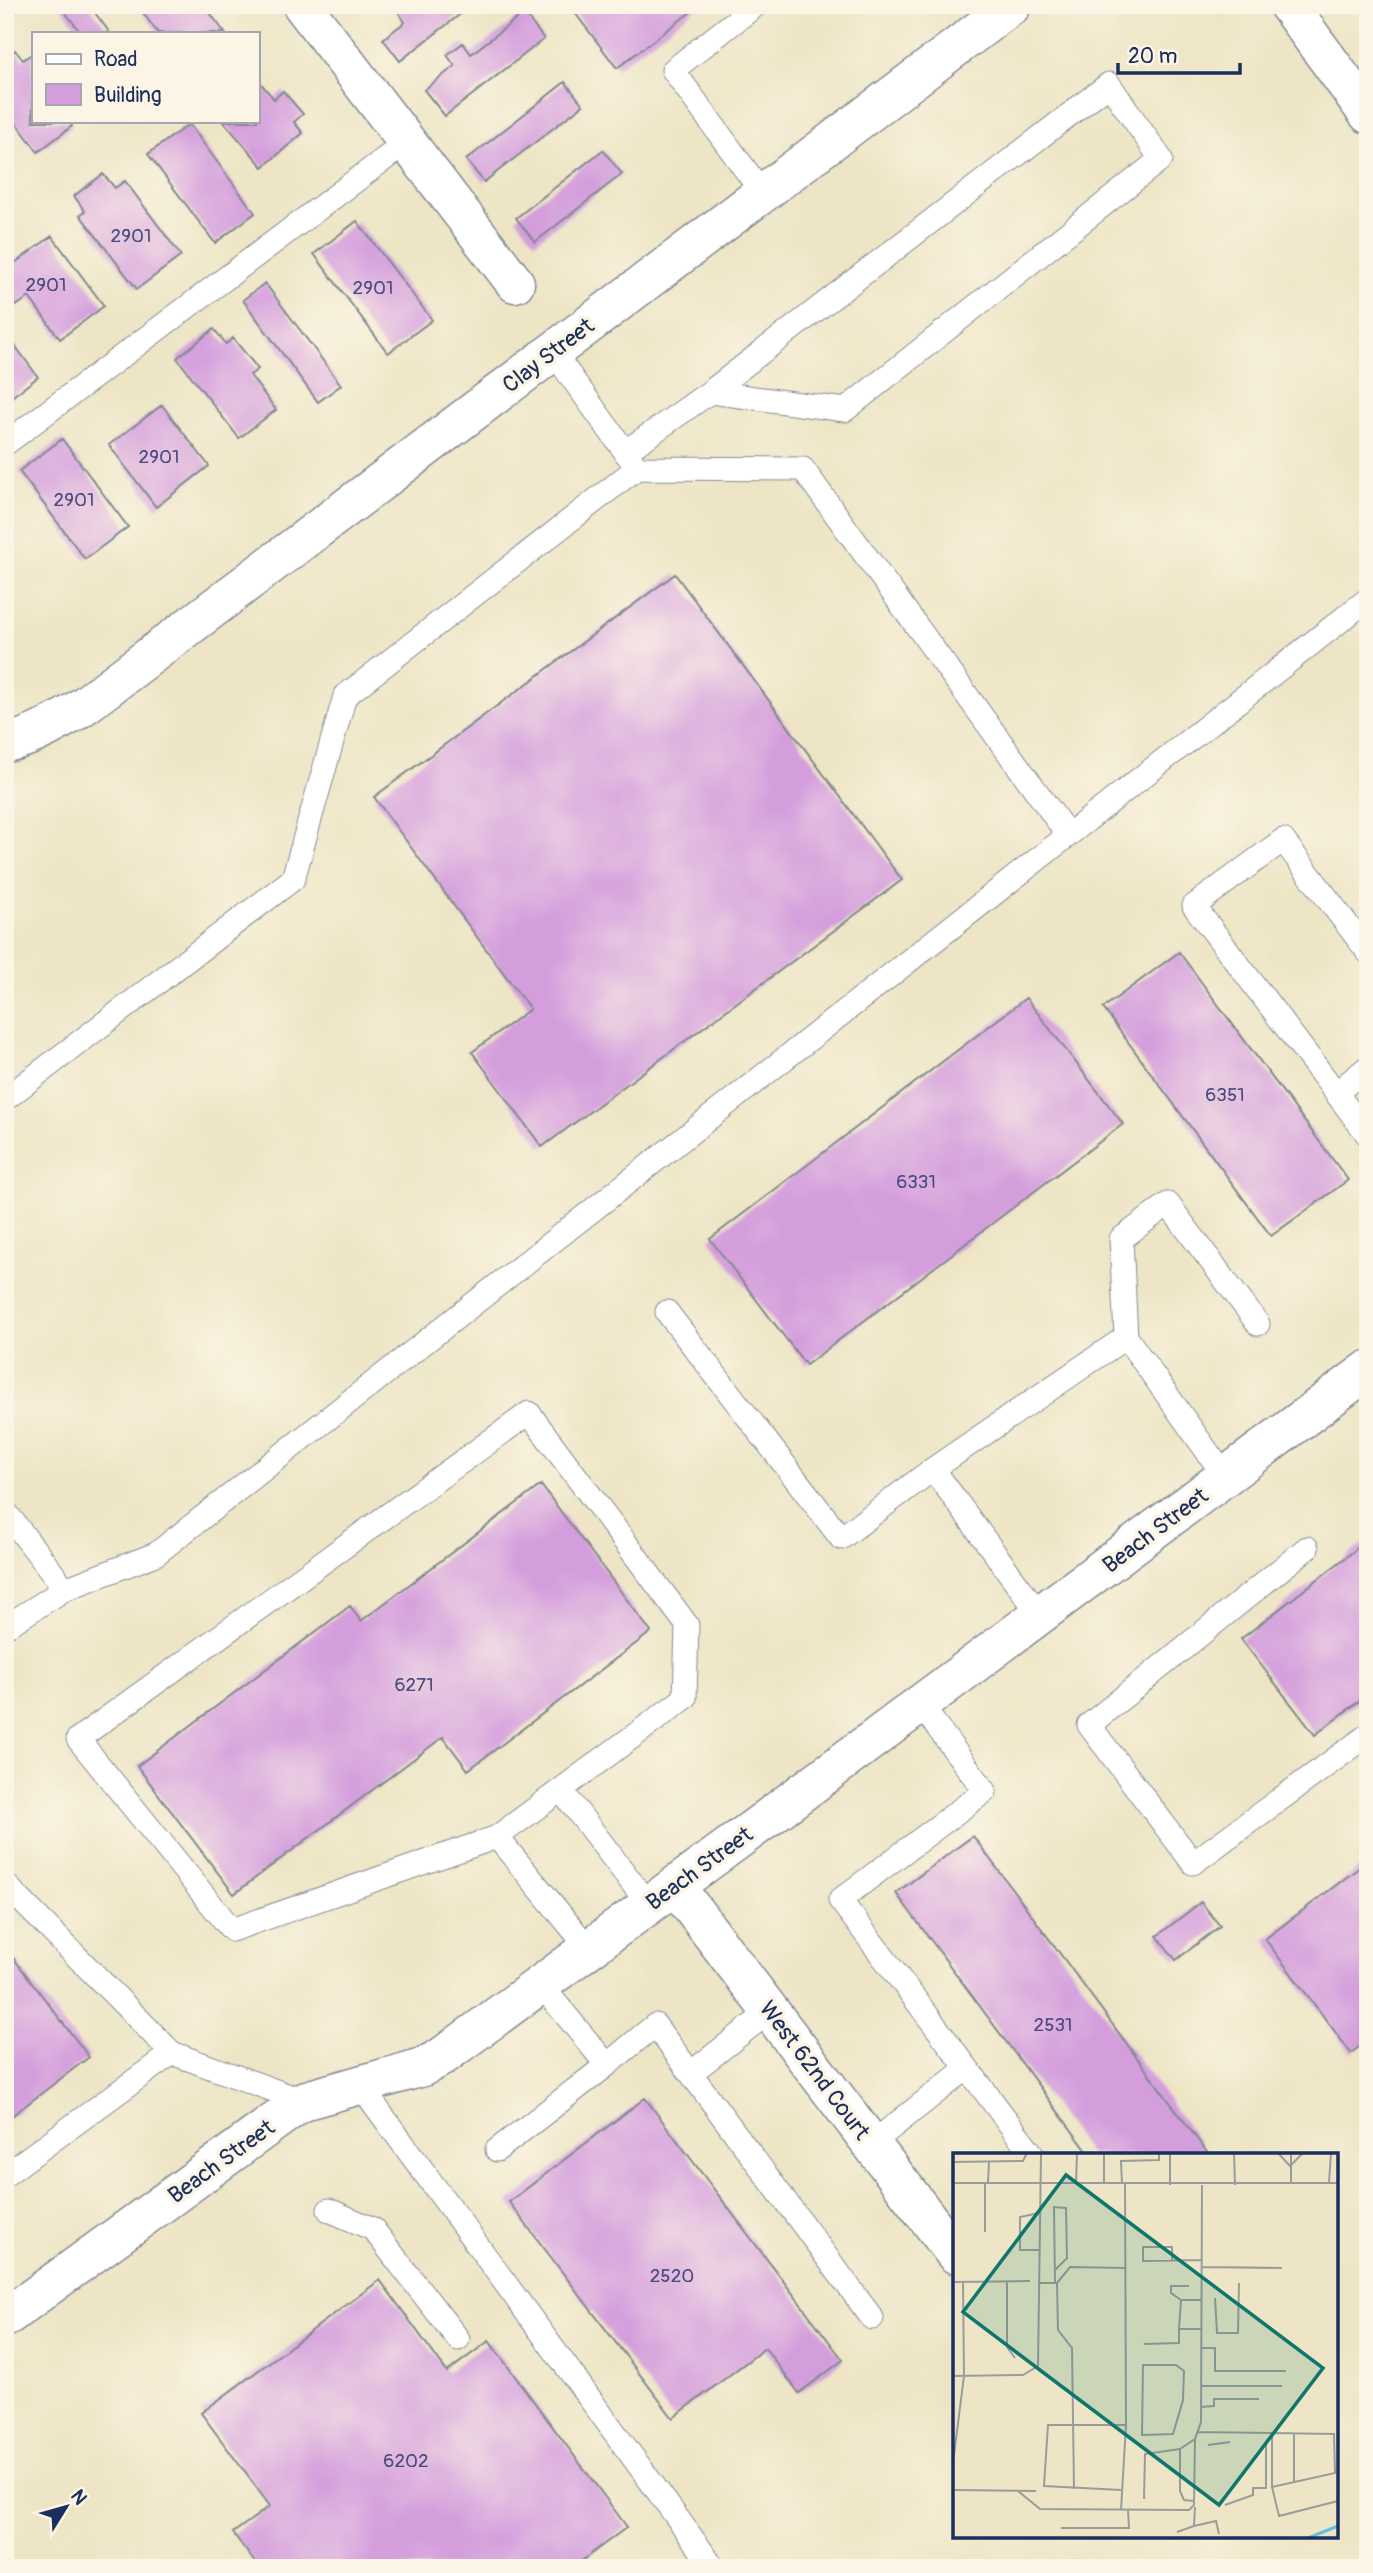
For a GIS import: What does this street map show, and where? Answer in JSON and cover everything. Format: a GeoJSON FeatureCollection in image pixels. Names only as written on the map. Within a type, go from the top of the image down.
{"type":"FeatureCollection","features":[{"type":"Feature","properties":{"kind":"street"},"geometry":{"type":"LineString","coordinates":[[302,5],[515,283]]}},
{"type":"Feature","properties":{"kind":"street"},"geometry":{"type":"LineString","coordinates":[[1287,5],[1367,112]]}},
{"type":"Feature","properties":{"kind":"street","name":"Clay Street"},"geometry":{"type":"LineString","coordinates":[[5,743],[16,741],[62,720],[85,705],[763,194],[1002,8]]}},
{"type":"Feature","properties":{"kind":"street","name":"Beach Street"},"geometry":{"type":"LineString","coordinates":[[5,2318],[303,2101],[422,2067],[440,2058],[1226,1478],[1368,1370]]}},
{"type":"Feature","properties":{"kind":"street","name":"West 62nd Court"},"geometry":{"type":"LineString","coordinates":[[662,1896],[770,2011],[953,2251]]}},
{"type":"Feature","properties":{"kind":"lane"},"geometry":{"type":"LineString","coordinates":[[756,5],[673,70],[763,194]]}},
{"type":"Feature","properties":{"kind":"lane"},"geometry":{"type":"LineString","coordinates":[[5,1099],[293,879],[345,696],[710,392],[1110,84],[1161,159],[845,410],[710,392]]}},
{"type":"Feature","properties":{"kind":"lane"},"geometry":{"type":"LineString","coordinates":[[5,444],[407,142]]}},
{"type":"Feature","properties":{"kind":"lane"},"geometry":{"type":"LineString","coordinates":[[553,352],[631,460]]}},
{"type":"Feature","properties":{"kind":"lane"},"geometry":{"type":"LineString","coordinates":[[631,460],[803,469],[1068,835]]}},
{"type":"Feature","properties":{"kind":"lane"},"geometry":{"type":"LineString","coordinates":[[5,1627],[65,1589],[156,1554],[1368,599]]}},
{"type":"Feature","properties":{"kind":"lane"},"geometry":{"type":"LineString","coordinates":[[1368,952],[1283,840],[1194,906],[1368,1135]]}},
{"type":"Feature","properties":{"kind":"lane"},"geometry":{"type":"LineString","coordinates":[[1336,1093],[1368,1067]]}},
{"type":"Feature","properties":{"kind":"lane"},"geometry":{"type":"LineString","coordinates":[[1226,1478],[1126,1337],[1121,1239],[1168,1204],[1258,1324]]}},
{"type":"Feature","properties":{"kind":"lane"},"geometry":{"type":"LineString","coordinates":[[667,1312],[841,1538],[933,1469],[1126,1337]]}},
{"type":"Feature","properties":{"kind":"lane"},"geometry":{"type":"LineString","coordinates":[[529,1413],[687,1625],[685,1698],[498,1837],[232,1930],[78,1739],[529,1413]]}},
{"type":"Feature","properties":{"kind":"lane"},"geometry":{"type":"LineString","coordinates":[[933,1469],[1040,1615]]}},
{"type":"Feature","properties":{"kind":"lane"},"geometry":{"type":"LineString","coordinates":[[5,1511],[65,1589]]}},
{"type":"Feature","properties":{"kind":"lane"},"geometry":{"type":"LineString","coordinates":[[1307,1548],[1089,1725],[1193,1863],[1368,1735]]}},
{"type":"Feature","properties":{"kind":"lane"},"geometry":{"type":"LineString","coordinates":[[920,1704],[985,1791],[840,1900],[1031,2153]]}},
{"type":"Feature","properties":{"kind":"lane"},"geometry":{"type":"LineString","coordinates":[[561,1790],[662,1896]]}},
{"type":"Feature","properties":{"kind":"lane"},"geometry":{"type":"LineString","coordinates":[[498,1837],[589,1949]]}},
{"type":"Feature","properties":{"kind":"lane"},"geometry":{"type":"LineString","coordinates":[[5,1884],[172,2053],[303,2101]]}},
{"type":"Feature","properties":{"kind":"lane"},"geometry":{"type":"LineString","coordinates":[[541,1985],[607,2065]]}},
{"type":"Feature","properties":{"kind":"lane"},"geometry":{"type":"LineString","coordinates":[[691,2073],[770,2011]]}},
{"type":"Feature","properties":{"kind":"lane"},"geometry":{"type":"LineString","coordinates":[[497,2150],[655,2025],[872,2318]]}},
{"type":"Feature","properties":{"kind":"lane"},"geometry":{"type":"LineString","coordinates":[[5,2175],[172,2053]]}},
{"type":"Feature","properties":{"kind":"lane"},"geometry":{"type":"LineString","coordinates":[[871,2144],[967,2068]]}},
{"type":"Feature","properties":{"kind":"lane"},"geometry":{"type":"LineString","coordinates":[[360,2085],[709,2566]]}},
{"type":"Feature","properties":{"kind":"lane"},"geometry":{"type":"LineString","coordinates":[[329,2210],[373,2229],[458,2339]]}},
{"type":"Feature","properties":{"kind":"building"},"geometry":{"type":"Polygon","coordinates":[[[66,5],[89,5],[109,32],[80,32],[62,8],[66,5]]]}},
{"type":"Feature","properties":{"kind":"building"},"geometry":{"type":"Polygon","coordinates":[[[137,5],[204,5],[224,32],[157,32],[137,5]]]}},
{"type":"Feature","properties":{"kind":"building"},"geometry":{"type":"Polygon","coordinates":[[[403,5],[472,5],[400,61],[383,39],[405,22],[397,10],[403,5]]]}},
{"type":"Feature","properties":{"kind":"building"},"geometry":{"type":"Polygon","coordinates":[[[569,5],[700,5],[617,68],[569,5]]]}},
{"type":"Feature","properties":{"kind":"building"},"geometry":{"type":"Polygon","coordinates":[[[524,13],[544,39],[445,116],[424,90],[455,66],[447,55],[463,43],[471,54],[524,13]]]}},
{"type":"Feature","properties":{"kind":"building"},"geometry":{"type":"Polygon","coordinates":[[[15,50],[23,60],[32,54],[32,122],[70,122],[72,126],[38,152],[5,108],[5,57],[15,50]]]}},
{"type":"Feature","properties":{"kind":"building"},"geometry":{"type":"Polygon","coordinates":[[[259,81],[274,99],[283,91],[303,114],[294,122],[303,133],[263,167],[224,122],[259,122],[259,81]]]}},
{"type":"Feature","properties":{"kind":"building"},"geometry":{"type":"Polygon","coordinates":[[[565,82],[583,105],[484,182],[466,160],[565,82]]]}},
{"type":"Feature","properties":{"kind":"building"},"geometry":{"type":"Polygon","coordinates":[[[189,124],[255,213],[215,243],[148,154],[189,124]]]}},
{"type":"Feature","properties":{"kind":"building"},"geometry":{"type":"Polygon","coordinates":[[[603,150],[622,174],[535,242],[516,218],[603,150]]]}},
{"type":"Feature","properties":{"kind":"building"},"geometry":{"type":"Polygon","coordinates":[[[103,174],[115,188],[125,181],[181,256],[137,289],[80,215],[85,211],[74,196],[103,174]]]}},
{"type":"Feature","properties":{"kind":"building"},"geometry":{"type":"Polygon","coordinates":[[[357,221],[432,320],[388,353],[314,254],[357,221]]]}},
{"type":"Feature","properties":{"kind":"building"},"geometry":{"type":"Polygon","coordinates":[[[52,236],[104,306],[60,339],[29,297],[16,306],[5,291],[5,278],[11,273],[8,268],[52,236]]]}},
{"type":"Feature","properties":{"kind":"building"},"geometry":{"type":"Polygon","coordinates":[[[265,283],[341,385],[318,402],[243,300],[265,283]]]}},
{"type":"Feature","properties":{"kind":"building"},"geometry":{"type":"Polygon","coordinates":[[[214,329],[226,344],[233,338],[258,369],[250,375],[276,410],[239,438],[177,358],[214,329]]]}},
{"type":"Feature","properties":{"kind":"building"},"geometry":{"type":"Polygon","coordinates":[[[5,332],[38,377],[5,402],[5,332]]]}},
{"type":"Feature","properties":{"kind":"building"},"geometry":{"type":"Polygon","coordinates":[[[162,405],[209,466],[156,507],[109,445],[162,405]]]}},
{"type":"Feature","properties":{"kind":"building"},"geometry":{"type":"Polygon","coordinates":[[[62,439],[128,527],[85,559],[19,471],[62,439]]]}},
{"type":"Feature","properties":{"kind":"building"},"geometry":{"type":"Polygon","coordinates":[[[675,574],[902,880],[542,1147],[472,1052],[530,1009],[374,797],[675,574]]]}},
{"type":"Feature","properties":{"kind":"building"},"geometry":{"type":"Polygon","coordinates":[[[1179,952],[1348,1180],[1271,1236],[1103,1008],[1179,952]]]}},
{"type":"Feature","properties":{"kind":"building"},"geometry":{"type":"Polygon","coordinates":[[[1026,998],[1123,1124],[806,1365],[710,1239],[1026,998]]]}},
{"type":"Feature","properties":{"kind":"building"},"geometry":{"type":"Polygon","coordinates":[[[541,1485],[651,1632],[468,1770],[443,1737],[234,1894],[137,1766],[350,1606],[361,1621],[541,1485]]]}},
{"type":"Feature","properties":{"kind":"building"},"geometry":{"type":"Polygon","coordinates":[[[1368,1540],[1368,1694],[1315,1735],[1241,1639],[1368,1540]]]}},
{"type":"Feature","properties":{"kind":"building"},"geometry":{"type":"Polygon","coordinates":[[[973,1836],[1208,2153],[1089,2153],[896,1893],[973,1836]]]}},
{"type":"Feature","properties":{"kind":"building"},"geometry":{"type":"Polygon","coordinates":[[[1368,1861],[1368,2040],[1351,2053],[1265,1939],[1368,1861]]]}},
{"type":"Feature","properties":{"kind":"building"},"geometry":{"type":"Polygon","coordinates":[[[1201,1902],[1220,1926],[1176,1960],[1157,1936],[1201,1902]]]}},
{"type":"Feature","properties":{"kind":"building"},"geometry":{"type":"Polygon","coordinates":[[[8,1951],[89,2057],[5,2121],[5,1953],[8,1951]]]}},
{"type":"Feature","properties":{"kind":"building"},"geometry":{"type":"Polygon","coordinates":[[[645,2098],[843,2360],[799,2393],[765,2348],[673,2418],[509,2202],[645,2098]]]}},
{"type":"Feature","properties":{"kind":"building"},"geometry":{"type":"Polygon","coordinates":[[[380,2280],[447,2372],[489,2341],[627,2527],[572,2568],[259,2568],[233,2533],[270,2506],[201,2413],[380,2280]]]}}]}
